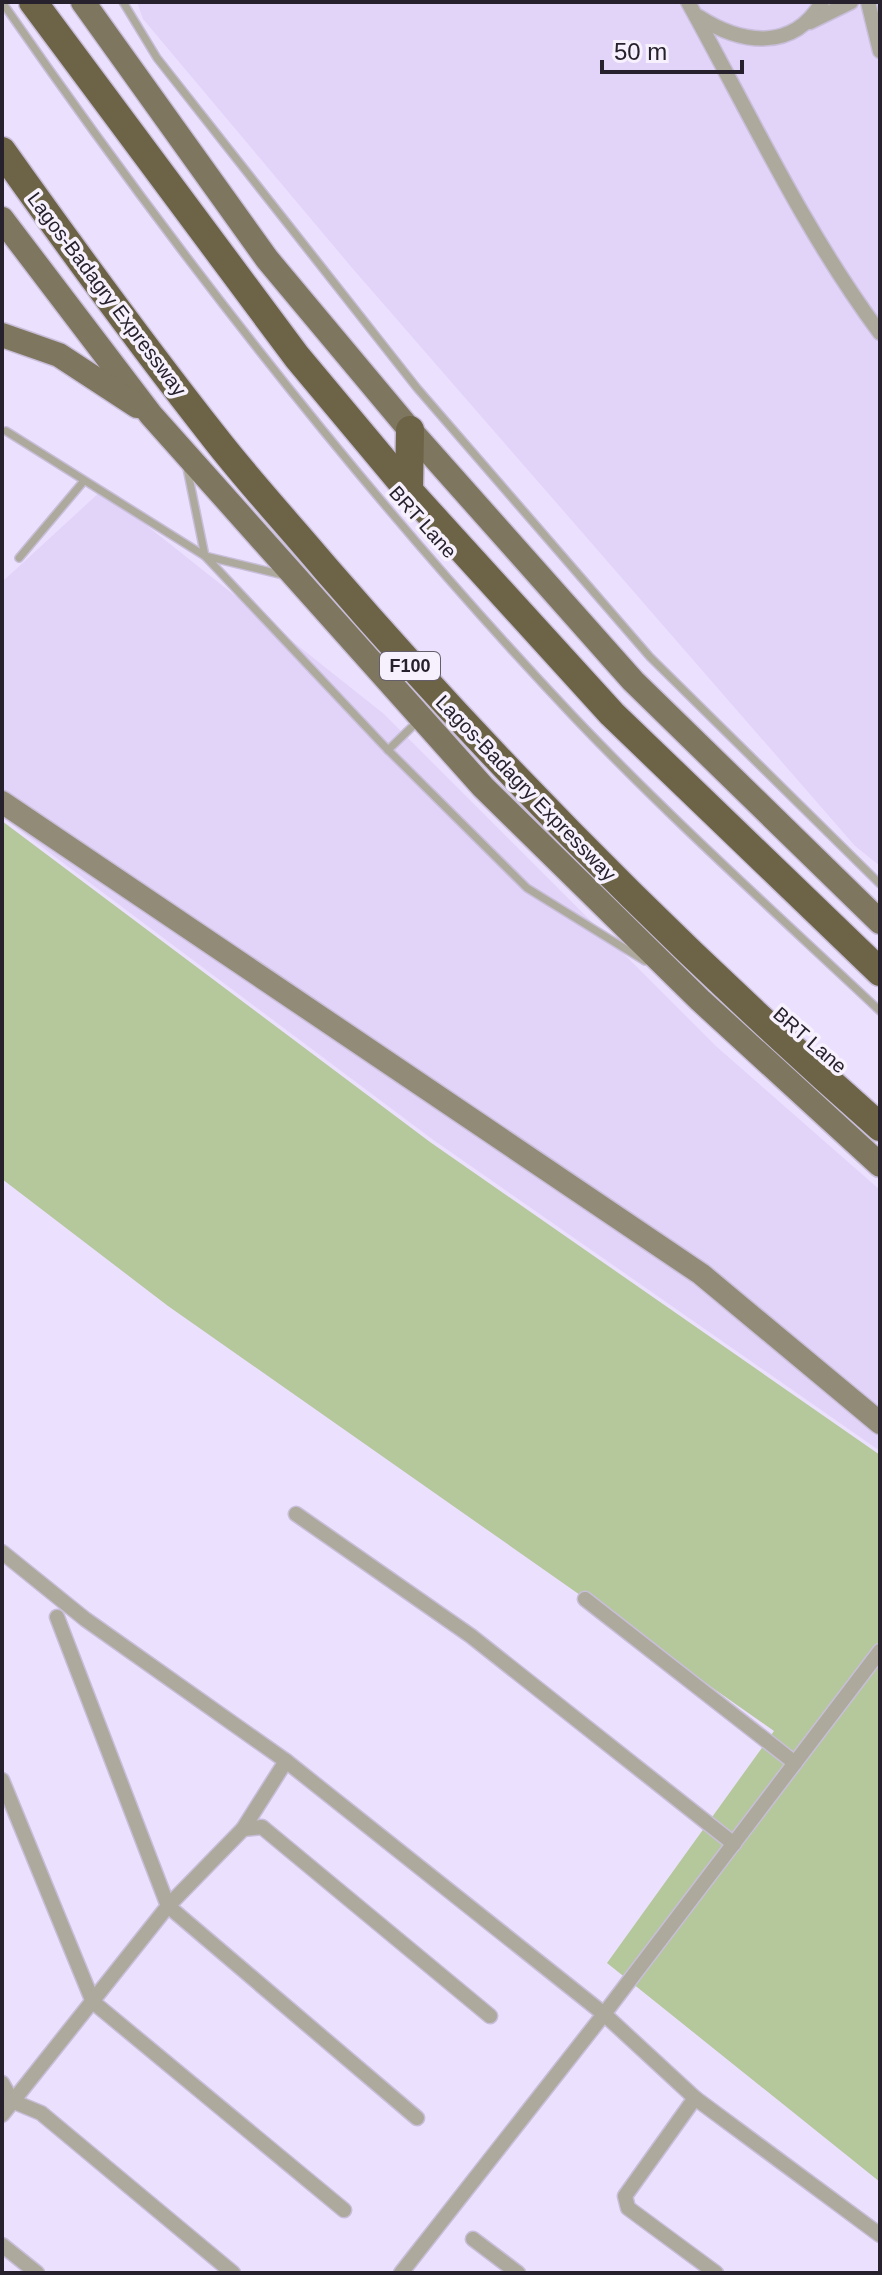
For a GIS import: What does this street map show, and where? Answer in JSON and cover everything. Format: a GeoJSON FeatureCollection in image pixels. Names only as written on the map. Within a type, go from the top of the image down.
{"type":"FeatureCollection","features":[{"type":"Feature","properties":{"kind":"highway"},"geometry":{"type":"LineString","coordinates":[[33,2],[297,357],[409,491],[612,714],[880,972]]}},
{"type":"Feature","properties":{"kind":"highway","name":"Lagos-Badagry Expressway"},"geometry":{"type":"LineString","coordinates":[[2,151],[81,262],[216,440],[415,672],[535,800],[666,931],[880,1125]]}},
{"type":"Feature","properties":{"kind":"highway"},"geometry":{"type":"LineString","coordinates":[[409,491],[410,430]]}},
{"type":"Feature","properties":{"kind":"main road"},"geometry":{"type":"LineString","coordinates":[[83,2],[267,259],[410,430],[633,681],[880,922]]}},
{"type":"Feature","properties":{"kind":"main road","name":"Lagos-Badagry Expressway"},"geometry":{"type":"LineString","coordinates":[[2,219],[151,415],[483,787],[683,984],[880,1165]]}},
{"type":"Feature","properties":{"kind":"main road"},"geometry":{"type":"LineString","coordinates":[[2,335],[59,355],[151,415]]}},
{"type":"Feature","properties":{"kind":"main road"},"geometry":{"type":"LineString","coordinates":[[2,802],[701,1274],[880,1423]]}},
{"type":"Feature","properties":{"kind":"street"},"geometry":{"type":"LineString","coordinates":[[810,22],[822,2]]}},
{"type":"Feature","properties":{"kind":"street"},"geometry":{"type":"LineString","coordinates":[[692,8],[723,32],[741,38],[783,35],[851,2]]}},
{"type":"Feature","properties":{"kind":"street"},"geometry":{"type":"LineString","coordinates":[[868,2],[880,51]]}},
{"type":"Feature","properties":{"kind":"street"},"geometry":{"type":"LineString","coordinates":[[692,8],[809,225],[849,292],[880,333]]}},
{"type":"Feature","properties":{"kind":"street"},"geometry":{"type":"LineString","coordinates":[[296,1514],[471,1636],[734,1844]]}},
{"type":"Feature","properties":{"kind":"street"},"geometry":{"type":"LineString","coordinates":[[2,1552],[85,1619],[286,1761],[604,2014],[695,2098],[880,2235]]}},
{"type":"Feature","properties":{"kind":"street"},"geometry":{"type":"LineString","coordinates":[[585,1599],[795,1763]]}},
{"type":"Feature","properties":{"kind":"street"},"geometry":{"type":"LineString","coordinates":[[57,1617],[168,1906],[417,2118]]}},
{"type":"Feature","properties":{"kind":"street"},"geometry":{"type":"LineString","coordinates":[[401,2273],[604,2014],[880,1651]]}},
{"type":"Feature","properties":{"kind":"street"},"geometry":{"type":"LineString","coordinates":[[2,2115],[168,1906],[243,1829],[286,1761]]}},
{"type":"Feature","properties":{"kind":"street"},"geometry":{"type":"LineString","coordinates":[[2,1780],[93,2002],[344,2210]]}},
{"type":"Feature","properties":{"kind":"street"},"geometry":{"type":"LineString","coordinates":[[243,1829],[262,1827],[490,2016]]}},
{"type":"Feature","properties":{"kind":"street"},"geometry":{"type":"LineString","coordinates":[[2,2083],[12,2101],[41,2113],[233,2273]]}},
{"type":"Feature","properties":{"kind":"street"},"geometry":{"type":"LineString","coordinates":[[695,2098],[625,2196],[628,2208],[716,2273]]}},
{"type":"Feature","properties":{"kind":"street"},"geometry":{"type":"LineString","coordinates":[[473,2239],[518,2273]]}},
{"type":"Feature","properties":{"kind":"street"},"geometry":{"type":"LineString","coordinates":[[2,2245],[37,2273]]}},
{"type":"Feature","properties":{"kind":"lane","name":"BRT Lane"},"geometry":{"type":"LineString","coordinates":[[2,2],[86,123],[243,334],[379,498],[574,717],[880,1011]]}},
{"type":"Feature","properties":{"kind":"lane"},"geometry":{"type":"LineString","coordinates":[[123,2],[157,58],[417,388],[650,657],[880,884]]}},
{"type":"Feature","properties":{"kind":"lane","name":"BRT Lane"},"geometry":{"type":"LineString","coordinates":[[2,143],[225,441],[418,669],[596,860],[728,989],[880,1125]]}},
{"type":"Feature","properties":{"kind":"lane"},"geometry":{"type":"LineString","coordinates":[[6,431],[205,556],[388,750],[527,888],[683,984]]}},
{"type":"Feature","properties":{"kind":"lane"},"geometry":{"type":"LineString","coordinates":[[183,450],[205,556]]}},
{"type":"Feature","properties":{"kind":"lane"},"geometry":{"type":"LineString","coordinates":[[19,558],[83,482]]}},
{"type":"Feature","properties":{"kind":"lane"},"geometry":{"type":"LineString","coordinates":[[205,556],[297,578]]}},
{"type":"Feature","properties":{"kind":"lane"},"geometry":{"type":"LineString","coordinates":[[388,750],[421,717]]}},
{"type":"Feature","properties":{"kind":"shaded area"},"geometry":{"type":"Polygon","coordinates":[[[137,2],[880,2],[880,866],[855,846],[353,269],[143,19],[137,2]]]}},
{"type":"Feature","properties":{"kind":"shaded area"},"geometry":{"type":"Polygon","coordinates":[[[102,490],[384,714],[717,1047],[880,1190],[880,1451],[432,1139],[2,817],[2,582],[102,490]]]}},
{"type":"Feature","properties":{"kind":"green space"},"geometry":{"type":"Polygon","coordinates":[[[2,821],[430,1142],[880,1455],[880,2182],[607,1963],[774,1731],[168,1306],[2,1179],[2,821]]]}}]}
